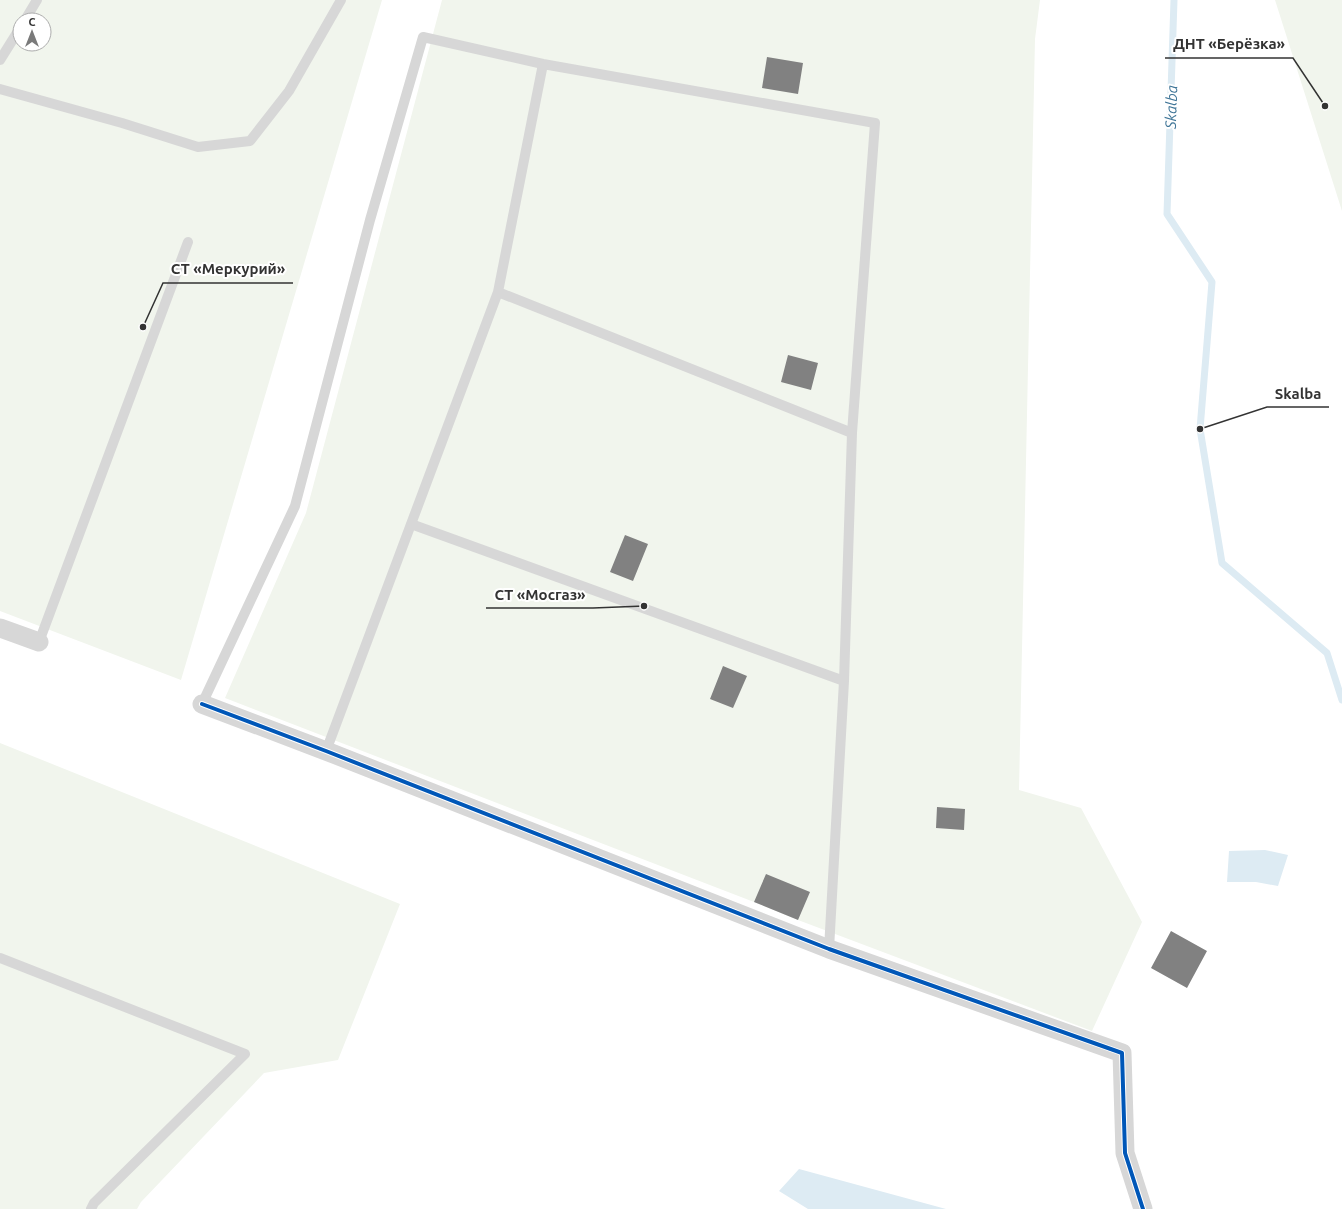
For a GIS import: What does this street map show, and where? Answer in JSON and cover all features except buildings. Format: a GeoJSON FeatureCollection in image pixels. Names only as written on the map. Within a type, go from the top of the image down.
{"type":"FeatureCollection","features":[{"type":"Feature","properties":{"kind":"street"},"geometry":{"type":"LineString","coordinates":[[0,628],[38,642]]}},
{"type":"Feature","properties":{"kind":"street"},"geometry":{"type":"LineString","coordinates":[[202,704],[829,949],[1122,1053],[1125,1153],[1143,1209]]}},
{"type":"Feature","properties":{"kind":"lane"},"geometry":{"type":"LineString","coordinates":[[30,12],[37,0]]}},
{"type":"Feature","properties":{"kind":"lane"},"geometry":{"type":"LineString","coordinates":[[0,89],[122,123],[198,147],[250,141],[289,91],[341,0]]}},
{"type":"Feature","properties":{"kind":"lane"},"geometry":{"type":"LineString","coordinates":[[202,704],[295,506],[370,220],[423,36],[543,64],[875,123],[852,433],[844,681],[829,949]]}},
{"type":"Feature","properties":{"kind":"lane"},"geometry":{"type":"LineString","coordinates":[[0,60],[12,41]]}},
{"type":"Feature","properties":{"kind":"lane"},"geometry":{"type":"LineString","coordinates":[[326,752],[498,292],[543,64]]}},
{"type":"Feature","properties":{"kind":"lane"},"geometry":{"type":"LineString","coordinates":[[38,642],[188,242]]}},
{"type":"Feature","properties":{"kind":"lane"},"geometry":{"type":"LineString","coordinates":[[498,292],[852,433]]}},
{"type":"Feature","properties":{"kind":"lane"},"geometry":{"type":"LineString","coordinates":[[411,524],[844,681]]}},
{"type":"Feature","properties":{"kind":"lane"},"geometry":{"type":"LineString","coordinates":[[0,958],[245,1054],[94,1203],[91,1209]]}},
{"type":"Feature","properties":{"kind":"shaded area"},"geometry":{"type":"Polygon","coordinates":[[[0,0],[382,0],[181,680],[0,611],[0,0]]]}},
{"type":"Feature","properties":{"kind":"shaded area"},"geometry":{"type":"Polygon","coordinates":[[[442,0],[1040,0],[1035,39],[1019,790],[1081,808],[1142,922],[1092,1031],[798,920],[225,698],[306,513],[442,0]]]}},
{"type":"Feature","properties":{"kind":"shaded area"},"geometry":{"type":"Polygon","coordinates":[[[1275,0],[1342,0],[1342,211],[1275,0]]]}},
{"type":"Feature","properties":{"kind":"shaded area"},"geometry":{"type":"Polygon","coordinates":[[[0,743],[400,904],[338,1060],[264,1073],[141,1202],[137,1209],[0,1209],[0,743]]]}},
{"type":"Feature","properties":{"kind":"shaded area"},"geometry":{"type":"Polygon","coordinates":[[[1265,850],[1288,855],[1278,886],[1256,882],[1227,882],[1229,851],[1265,850]]]}},
{"type":"Feature","properties":{"kind":"shaded area"},"geometry":{"type":"Polygon","coordinates":[[[799,1169],[946,1209],[808,1209],[779,1191],[799,1169]]]}},
{"type":"Feature","properties":{"kind":"waterway","name":"Skalba"},"geometry":{"type":"LineString","coordinates":[[1174,0],[1167,214],[1212,282],[1200,429],[1222,563],[1327,653],[1342,700]]}},
{"type":"Feature","properties":{"kind":"cycle path"},"geometry":{"type":"LineString","coordinates":[[202,704],[326,751],[829,949],[1122,1053],[1125,1153],[1143,1209]]}},
{"type":"Feature","properties":{"kind":"place","name":"ДНТ «Берёзка»"},"geometry":{"type":"Point","coordinates":[1325,106]}},
{"type":"Feature","properties":{"kind":"place","name":"СТ «Меркурий»"},"geometry":{"type":"Point","coordinates":[143,327]}},
{"type":"Feature","properties":{"kind":"place","name":"Skalba"},"geometry":{"type":"Point","coordinates":[1200,429]}},
{"type":"Feature","properties":{"kind":"place","name":"СТ «Мосгаз»"},"geometry":{"type":"Point","coordinates":[644,606]}}]}
